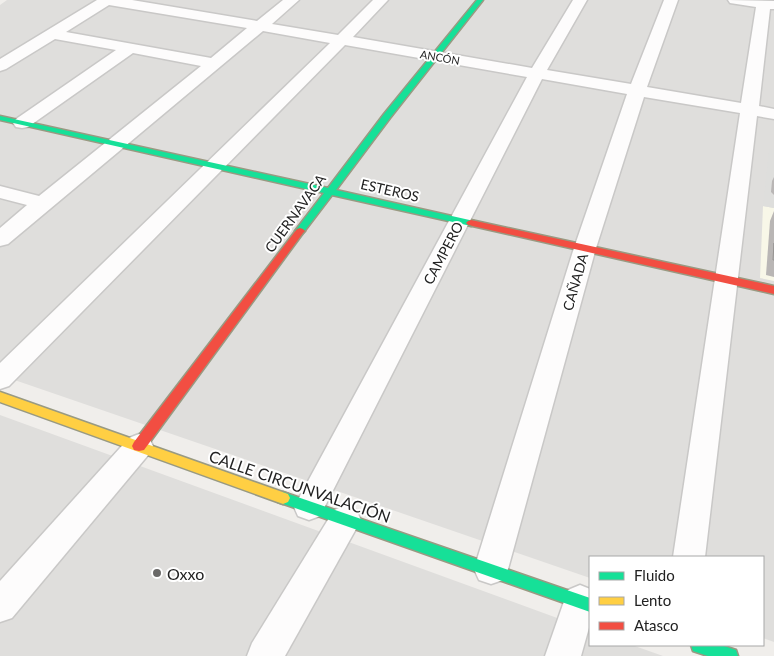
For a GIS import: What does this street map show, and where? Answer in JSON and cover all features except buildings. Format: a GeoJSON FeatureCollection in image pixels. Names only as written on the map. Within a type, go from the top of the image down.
{"type":"FeatureCollection","features":[{"type":"Feature","properties":{"kind":"street","name":"ANCÓN"},"geometry":{"type":"LineString","coordinates":[[107,0],[774,114]]}},
{"type":"Feature","properties":{"kind":"street"},"geometry":{"type":"LineString","coordinates":[[0,66],[107,0]]}},
{"type":"Feature","properties":{"kind":"street"},"geometry":{"type":"LineString","coordinates":[[182,14],[202,0]]}},
{"type":"Feature","properties":{"kind":"street"},"geometry":{"type":"LineString","coordinates":[[0,239],[292,0]]}},
{"type":"Feature","properties":{"kind":"street"},"geometry":{"type":"LineString","coordinates":[[0,379],[382,0]]}},
{"type":"Feature","properties":{"kind":"street","name":"CUERNAVACA"},"geometry":{"type":"LineString","coordinates":[[139,446],[330,192],[434,56],[480,0]]}},
{"type":"Feature","properties":{"kind":"street","name":"CAMPERO"},"geometry":{"type":"LineString","coordinates":[[309,508],[537,74],[580,0]]}},
{"type":"Feature","properties":{"kind":"street","name":"CAÑADA"},"geometry":{"type":"LineString","coordinates":[[492,569],[584,248],[637,91],[671,0]]}},
{"type":"Feature","properties":{"kind":"street"},"geometry":{"type":"LineString","coordinates":[[690,556],[750,110],[767,3],[734,0]]}},
{"type":"Feature","properties":{"kind":"street"},"geometry":{"type":"LineString","coordinates":[[53,34],[213,63]]}},
{"type":"Feature","properties":{"kind":"street"},"geometry":{"type":"LineString","coordinates":[[22,123],[130,48]]}},
{"type":"Feature","properties":{"kind":"street","name":"ESTEROS"},"geometry":{"type":"LineString","coordinates":[[0,118],[774,290]]}},
{"type":"Feature","properties":{"kind":"street"},"geometry":{"type":"LineString","coordinates":[[0,192],[42,203]]}},
{"type":"Feature","properties":{"kind":"street","name":"CALLE CIRCUNVALACIÓN"},"geometry":{"type":"LineString","coordinates":[[0,397],[309,508],[492,569],[585,603]]}},
{"type":"Feature","properties":{"kind":"street"},"geometry":{"type":"LineString","coordinates":[[0,606],[139,446]]}},
{"type":"Feature","properties":{"kind":"street"},"geometry":{"type":"LineString","coordinates":[[265,656],[346,520]]}},
{"type":"Feature","properties":{"kind":"street"},"geometry":{"type":"LineString","coordinates":[[563,656],[585,603]]}},
{"type":"Feature","properties":{"kind":"street"},"geometry":{"type":"LineString","coordinates":[[702,646],[730,656]]}},
{"type":"Feature","properties":{"kind":"shaded area"},"geometry":{"type":"Polygon","coordinates":[[[7,0],[774,0],[774,642],[764,638],[764,556],[589,556],[589,578],[0,375],[0,5],[7,0]]]}},
{"type":"Feature","properties":{"kind":"shaded area"},"geometry":{"type":"Polygon","coordinates":[[[769,149],[774,150],[774,208],[763,206],[769,149]]]}},
{"type":"Feature","properties":{"kind":"shaded area"},"geometry":{"type":"Polygon","coordinates":[[[763,206],[774,208],[774,281],[760,278],[763,206]]]}},
{"type":"Feature","properties":{"kind":"shaded area"},"geometry":{"type":"Polygon","coordinates":[[[0,415],[589,630],[589,646],[635,646],[663,656],[0,656],[0,415]]]}},
{"type":"Feature","properties":{"kind":"traffic: fast"},"geometry":{"type":"LineString","coordinates":[[300,231],[387,116],[480,0]]}},
{"type":"Feature","properties":{"kind":"traffic: fast"},"geometry":{"type":"LineString","coordinates":[[0,118],[471,223]]}},
{"type":"Feature","properties":{"kind":"traffic: fast"},"geometry":{"type":"LineString","coordinates":[[283,498],[589,605]]}},
{"type":"Feature","properties":{"kind":"traffic: fast"},"geometry":{"type":"LineString","coordinates":[[702,646],[730,656]]}},
{"type":"Feature","properties":{"kind":"traffic: slow"},"geometry":{"type":"LineString","coordinates":[[0,397],[283,498]]}},
{"type":"Feature","properties":{"kind":"traffic: jam"},"geometry":{"type":"LineString","coordinates":[[471,223],[774,290]]}},
{"type":"Feature","properties":{"kind":"traffic: jam"},"geometry":{"type":"LineString","coordinates":[[139,446],[300,231]]}},
{"type":"Feature","properties":{"kind":"place","name":"Oxxo"},"geometry":{"type":"Point","coordinates":[157,573]}}]}
